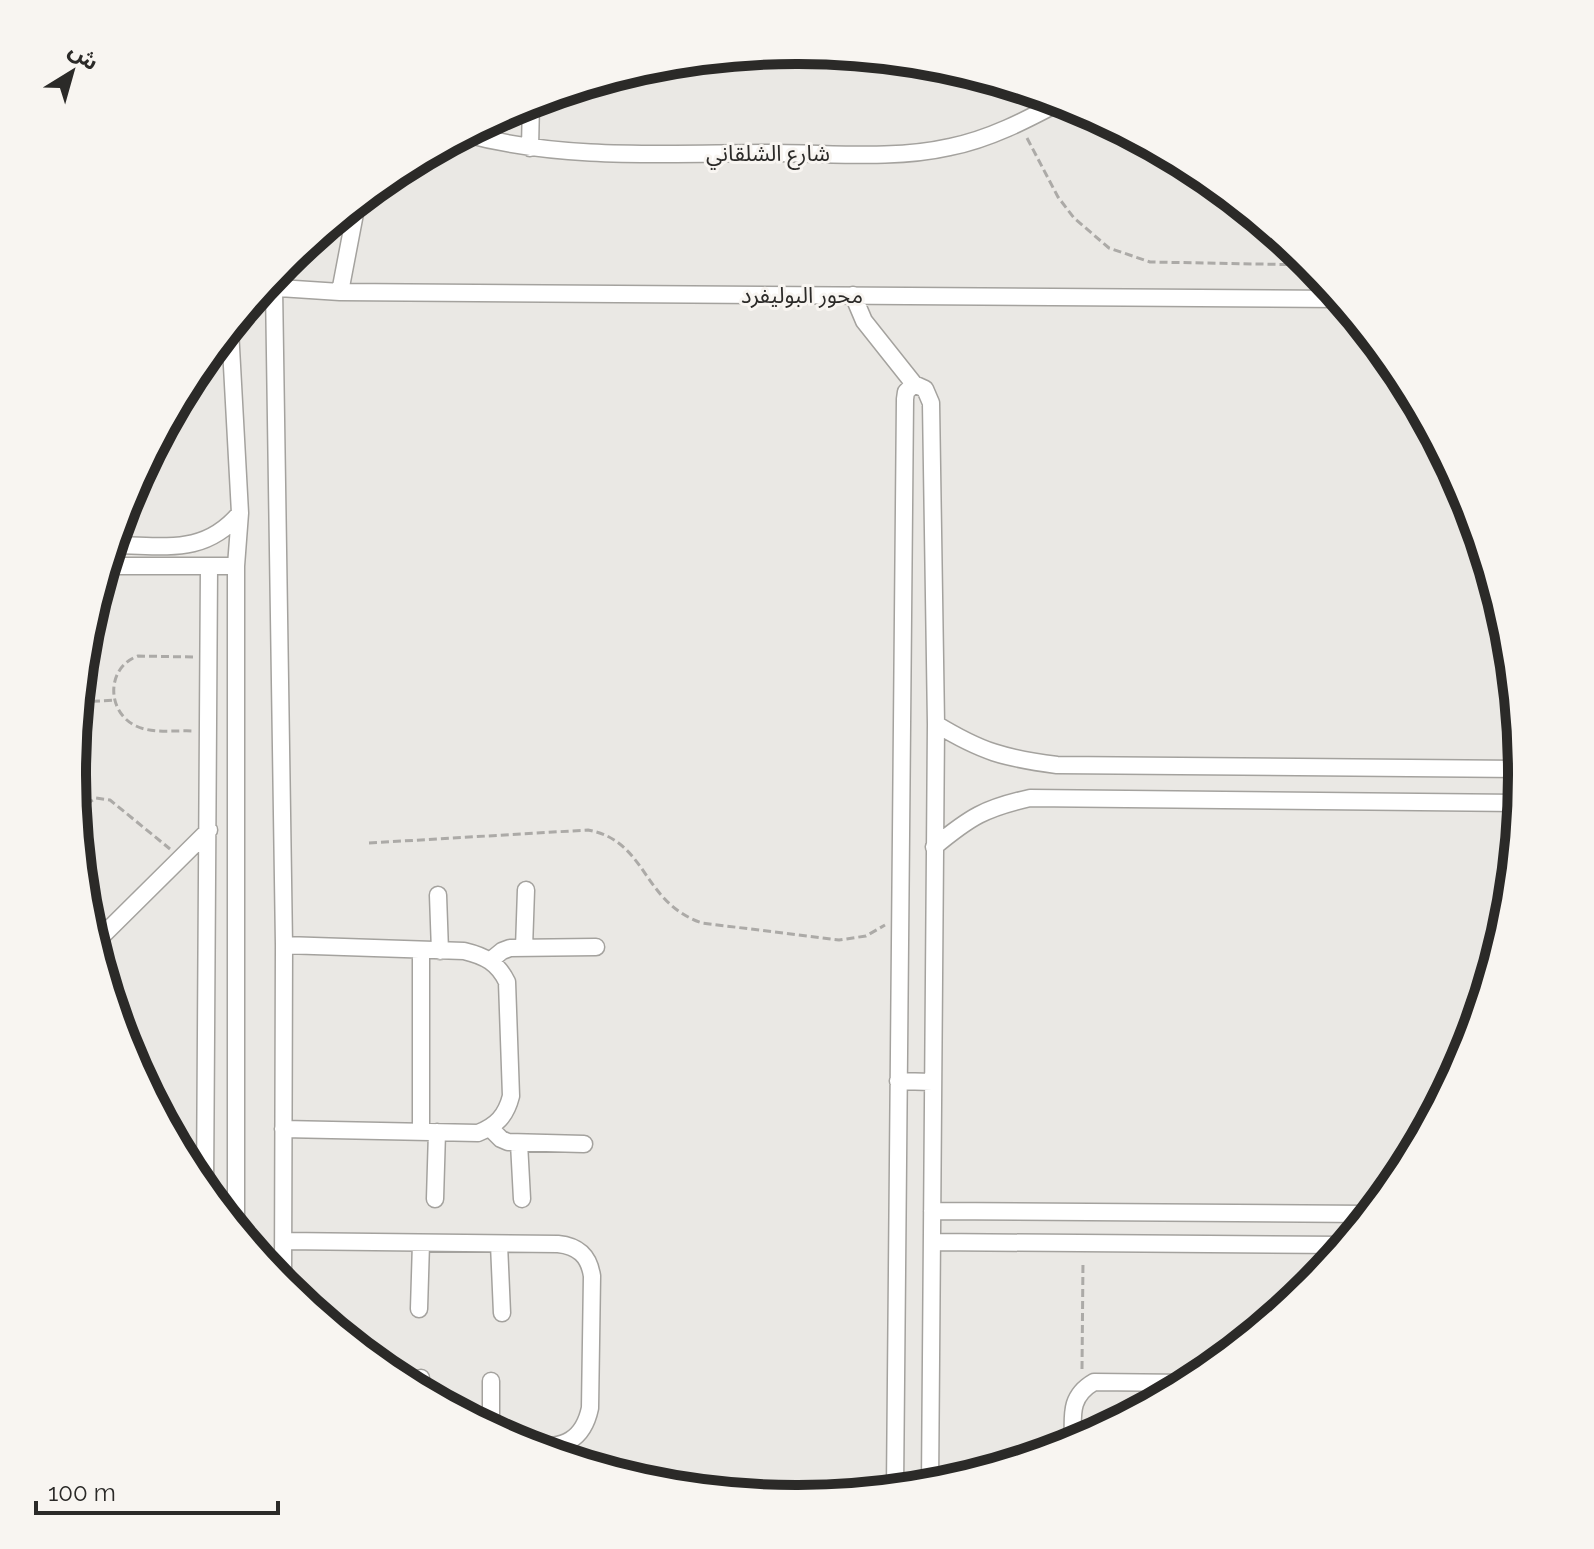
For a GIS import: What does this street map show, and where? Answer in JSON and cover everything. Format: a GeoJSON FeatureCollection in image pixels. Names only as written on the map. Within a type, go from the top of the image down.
{"type":"FeatureCollection","features":[{"type":"Feature","properties":{"kind":"street","name":"شارع الشلقاني"},"geometry":{"type":"LineString","coordinates":[[482,138],[530,148],[613,152],[894,153],[951,147],[1019,123],[1045,109]]}},
{"type":"Feature","properties":{"kind":"street"},"geometry":{"type":"LineString","coordinates":[[530,148],[531,116]]}},
{"type":"Feature","properties":{"kind":"street"},"geometry":{"type":"LineString","coordinates":[[340,292],[354,219]]}},
{"type":"Feature","properties":{"kind":"street","name":"محور البوليفرد"},"geometry":{"type":"LineString","coordinates":[[280,288],[340,292],[1324,299]]}},
{"type":"Feature","properties":{"kind":"street"},"geometry":{"type":"LineString","coordinates":[[853,295],[864,321],[914,384],[925,389],[931,403],[936,724],[930,1472]]}},
{"type":"Feature","properties":{"kind":"street"},"geometry":{"type":"LineString","coordinates":[[269,299],[284,945],[283,1264]]}},
{"type":"Feature","properties":{"kind":"street"},"geometry":{"type":"LineString","coordinates":[[231,345],[240,513],[236,566],[236,1211]]}},
{"type":"Feature","properties":{"kind":"street"},"geometry":{"type":"LineString","coordinates":[[895,1478],[905,399],[906,392],[914,384]]}},
{"type":"Feature","properties":{"kind":"street"},"geometry":{"type":"LineString","coordinates":[[124,545],[193,545],[227,528],[240,513]]}},
{"type":"Feature","properties":{"kind":"street"},"geometry":{"type":"LineString","coordinates":[[118,566],[236,566]]}},
{"type":"Feature","properties":{"kind":"street"},"geometry":{"type":"LineString","coordinates":[[205,1168],[209,567]]}},
{"type":"Feature","properties":{"kind":"street"},"geometry":{"type":"LineString","coordinates":[[936,724],[974,747],[1011,759],[1057,765],[1508,769]]}},
{"type":"Feature","properties":{"kind":"street"},"geometry":{"type":"LineString","coordinates":[[934,847],[967,820],[993,806],[1030,798],[1507,803]]}},
{"type":"Feature","properties":{"kind":"street"},"geometry":{"type":"LineString","coordinates":[[105,933],[209,830]]}},
{"type":"Feature","properties":{"kind":"street"},"geometry":{"type":"LineString","coordinates":[[524,948],[526,890]]}},
{"type":"Feature","properties":{"kind":"street"},"geometry":{"type":"LineString","coordinates":[[438,895],[440,951]]}},
{"type":"Feature","properties":{"kind":"street"},"geometry":{"type":"LineString","coordinates":[[283,1129],[478,1133],[490,1128],[508,1109],[511,1096],[507,982],[491,960],[464,951],[284,945]]}},
{"type":"Feature","properties":{"kind":"street"},"geometry":{"type":"LineString","coordinates":[[491,960],[502,951],[524,948],[596,947]]}},
{"type":"Feature","properties":{"kind":"street"},"geometry":{"type":"LineString","coordinates":[[421,950],[435,1199]]}},
{"type":"Feature","properties":{"kind":"street"},"geometry":{"type":"LineString","coordinates":[[898,1081],[932,1082]]}},
{"type":"Feature","properties":{"kind":"street"},"geometry":{"type":"LineString","coordinates":[[490,1128],[501,1139],[519,1143],[584,1144]]}},
{"type":"Feature","properties":{"kind":"street"},"geometry":{"type":"LineString","coordinates":[[519,1143],[522,1199]]}},
{"type":"Feature","properties":{"kind":"street"},"geometry":{"type":"LineString","coordinates":[[932,1211],[1355,1214]]}},
{"type":"Feature","properties":{"kind":"street"},"geometry":{"type":"LineString","coordinates":[[283,1241],[568,1245],[585,1257],[590,1266],[588,1417],[579,1433],[563,1445]]}},
{"type":"Feature","properties":{"kind":"street"},"geometry":{"type":"LineString","coordinates":[[932,1242],[1329,1245]]}},
{"type":"Feature","properties":{"kind":"street"},"geometry":{"type":"LineString","coordinates":[[419,1309],[421,1243]]}},
{"type":"Feature","properties":{"kind":"street"},"geometry":{"type":"LineString","coordinates":[[499,1244],[502,1313]]}},
{"type":"Feature","properties":{"kind":"street"},"geometry":{"type":"LineString","coordinates":[[491,1381],[491,1416]]}},
{"type":"Feature","properties":{"kind":"street"},"geometry":{"type":"LineString","coordinates":[[1074,1429],[1075,1400],[1082,1389],[1094,1382],[1164,1383]]}},
{"type":"Feature","properties":{"kind":"path"},"geometry":{"type":"LineString","coordinates":[[1019,123],[1058,197],[1074,218],[1109,248],[1150,262],[1291,265]]}},
{"type":"Feature","properties":{"kind":"path"},"geometry":{"type":"LineString","coordinates":[[209,657],[131,658],[116,674],[114,690],[122,715],[140,728],[209,732]]}},
{"type":"Feature","properties":{"kind":"path"},"geometry":{"type":"LineString","coordinates":[[91,701],[116,700]]}},
{"type":"Feature","properties":{"kind":"path"},"geometry":{"type":"LineString","coordinates":[[87,804],[96,798],[110,800],[180,858]]}},
{"type":"Feature","properties":{"kind":"path"},"geometry":{"type":"LineString","coordinates":[[369,843],[588,830],[617,840],[632,854],[664,900],[681,914],[702,923],[854,940],[879,930],[900,913]]}},
{"type":"Feature","properties":{"kind":"path"},"geometry":{"type":"LineString","coordinates":[[1082,1389],[1083,1243]]}}]}
